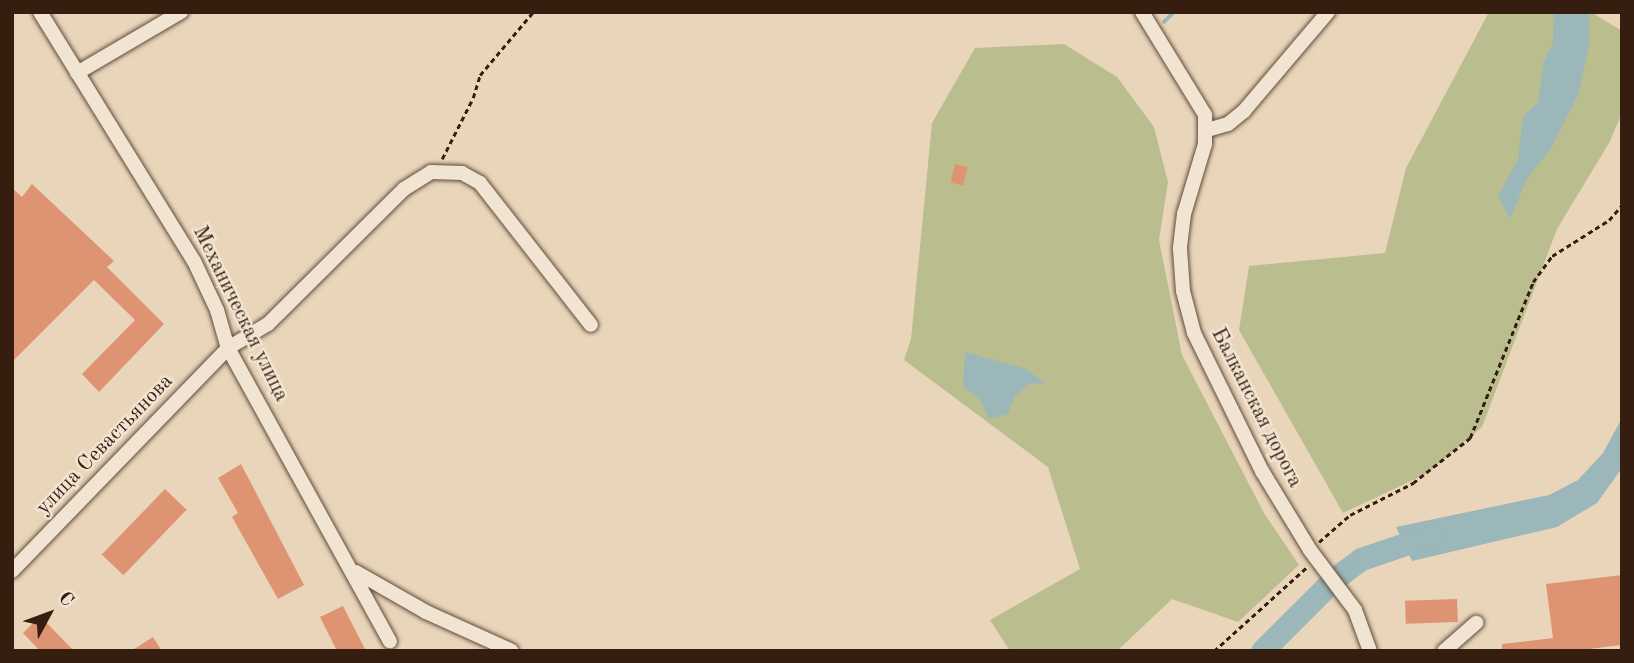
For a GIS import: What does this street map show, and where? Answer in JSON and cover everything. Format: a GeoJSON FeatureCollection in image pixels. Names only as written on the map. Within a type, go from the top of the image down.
{"type":"FeatureCollection","features":[{"type":"Feature","properties":{"kind":"street","name":"Механическая улица"},"geometry":{"type":"LineString","coordinates":[[40,12],[194,261],[217,310],[228,348],[355,571],[390,641]]}},
{"type":"Feature","properties":{"kind":"street"},"geometry":{"type":"LineString","coordinates":[[77,73],[181,12]]}},
{"type":"Feature","properties":{"kind":"street"},"geometry":{"type":"LineString","coordinates":[[1142,12],[1198,101],[1207,130],[1228,124],[1244,111],[1328,12]]}},
{"type":"Feature","properties":{"kind":"street","name":"Балканская дорога"},"geometry":{"type":"LineString","coordinates":[[1207,130],[1184,214],[1183,291],[1213,377],[1314,555],[1355,610],[1370,651]]}},
{"type":"Feature","properties":{"kind":"street"},"geometry":{"type":"LineString","coordinates":[[431,172],[462,173],[480,183],[591,325]]}},
{"type":"Feature","properties":{"kind":"street","name":"улица Севастьянова"},"geometry":{"type":"LineString","coordinates":[[12,571],[228,348],[268,324],[404,189],[431,172]]}},
{"type":"Feature","properties":{"kind":"street"},"geometry":{"type":"LineString","coordinates":[[355,571],[426,612],[512,651]]}},
{"type":"Feature","properties":{"kind":"street"},"geometry":{"type":"LineString","coordinates":[[1444,651],[1476,623]]}},
{"type":"Feature","properties":{"kind":"path"},"geometry":{"type":"LineString","coordinates":[[431,172],[457,133],[480,75],[533,12]]}},
{"type":"Feature","properties":{"kind":"path"},"geometry":{"type":"LineString","coordinates":[[1214,651],[1314,555],[1350,515],[1413,483],[1469,438],[1533,282],[1552,256],[1609,220],[1622,205]]}},
{"type":"Feature","properties":{"kind":"green space"},"geometry":{"type":"Polygon","coordinates":[[[1489,12],[1591,12],[1622,31],[1622,113],[1609,143],[1557,229],[1482,427],[1428,473],[1343,513],[1239,330],[1249,266],[1385,253],[1406,168],[1489,12]]]}},
{"type":"Feature","properties":{"kind":"green space"},"geometry":{"type":"Polygon","coordinates":[[[1064,44],[1117,77],[1154,127],[1168,182],[1159,240],[1182,355],[1264,513],[1299,565],[1238,622],[1172,599],[1117,651],[1010,651],[990,620],[1080,569],[1048,467],[904,360],[911,339],[932,123],[975,48],[1064,44]]]}},
{"type":"Feature","properties":{"kind":"water"},"geometry":{"type":"Polygon","coordinates":[[[1589,12],[1589,45],[1578,95],[1551,148],[1527,179],[1510,219],[1498,196],[1518,160],[1523,117],[1538,102],[1544,62],[1553,42],[1554,14],[1589,12]]]}},
{"type":"Feature","properties":{"kind":"water"},"geometry":{"type":"Polygon","coordinates":[[[965,352],[1026,369],[1046,384],[1030,383],[1014,397],[1008,414],[989,419],[980,399],[963,387],[965,352]]]}},
{"type":"Feature","properties":{"kind":"water"},"geometry":{"type":"Polygon","coordinates":[[[1622,418],[1622,468],[1597,503],[1557,527],[1412,561],[1396,527],[1549,495],[1578,480],[1603,453],[1622,418]]]}},
{"type":"Feature","properties":{"kind":"building"},"geometry":{"type":"Polygon","coordinates":[[[955,164],[968,167],[963,185],[951,183],[955,164]]]}},
{"type":"Feature","properties":{"kind":"building"},"geometry":{"type":"Polygon","coordinates":[[[32,184],[114,261],[107,267],[164,324],[99,392],[82,374],[135,320],[94,280],[12,362],[12,188],[22,197],[32,184]]]}},
{"type":"Feature","properties":{"kind":"building"},"geometry":{"type":"Polygon","coordinates":[[[241,464],[304,585],[278,599],[232,517],[238,513],[218,478],[241,464]]]}},
{"type":"Feature","properties":{"kind":"building"},"geometry":{"type":"Polygon","coordinates":[[[165,489],[187,510],[123,575],[102,554],[165,489]]]}},
{"type":"Feature","properties":{"kind":"building"},"geometry":{"type":"Polygon","coordinates":[[[1622,575],[1622,645],[1573,651],[1502,651],[1502,644],[1553,638],[1546,584],[1622,575]]]}},
{"type":"Feature","properties":{"kind":"building"},"geometry":{"type":"Polygon","coordinates":[[[1457,599],[1458,622],[1406,624],[1405,601],[1457,599]]]}},
{"type":"Feature","properties":{"kind":"building"},"geometry":{"type":"Polygon","coordinates":[[[343,606],[366,651],[337,651],[320,617],[343,606]]]}},
{"type":"Feature","properties":{"kind":"building"},"geometry":{"type":"Polygon","coordinates":[[[40,616],[74,651],[40,651],[23,633],[40,616]]]}},
{"type":"Feature","properties":{"kind":"building"},"geometry":{"type":"Polygon","coordinates":[[[153,637],[162,651],[131,651],[153,637]]]}},
{"type":"Feature","properties":{"kind":"waterway"},"geometry":{"type":"LineString","coordinates":[[1164,22],[1174,12]]}},
{"type":"Feature","properties":{"kind":"waterway"},"geometry":{"type":"LineString","coordinates":[[1262,651],[1333,580],[1361,559],[1432,535]]}}]}
